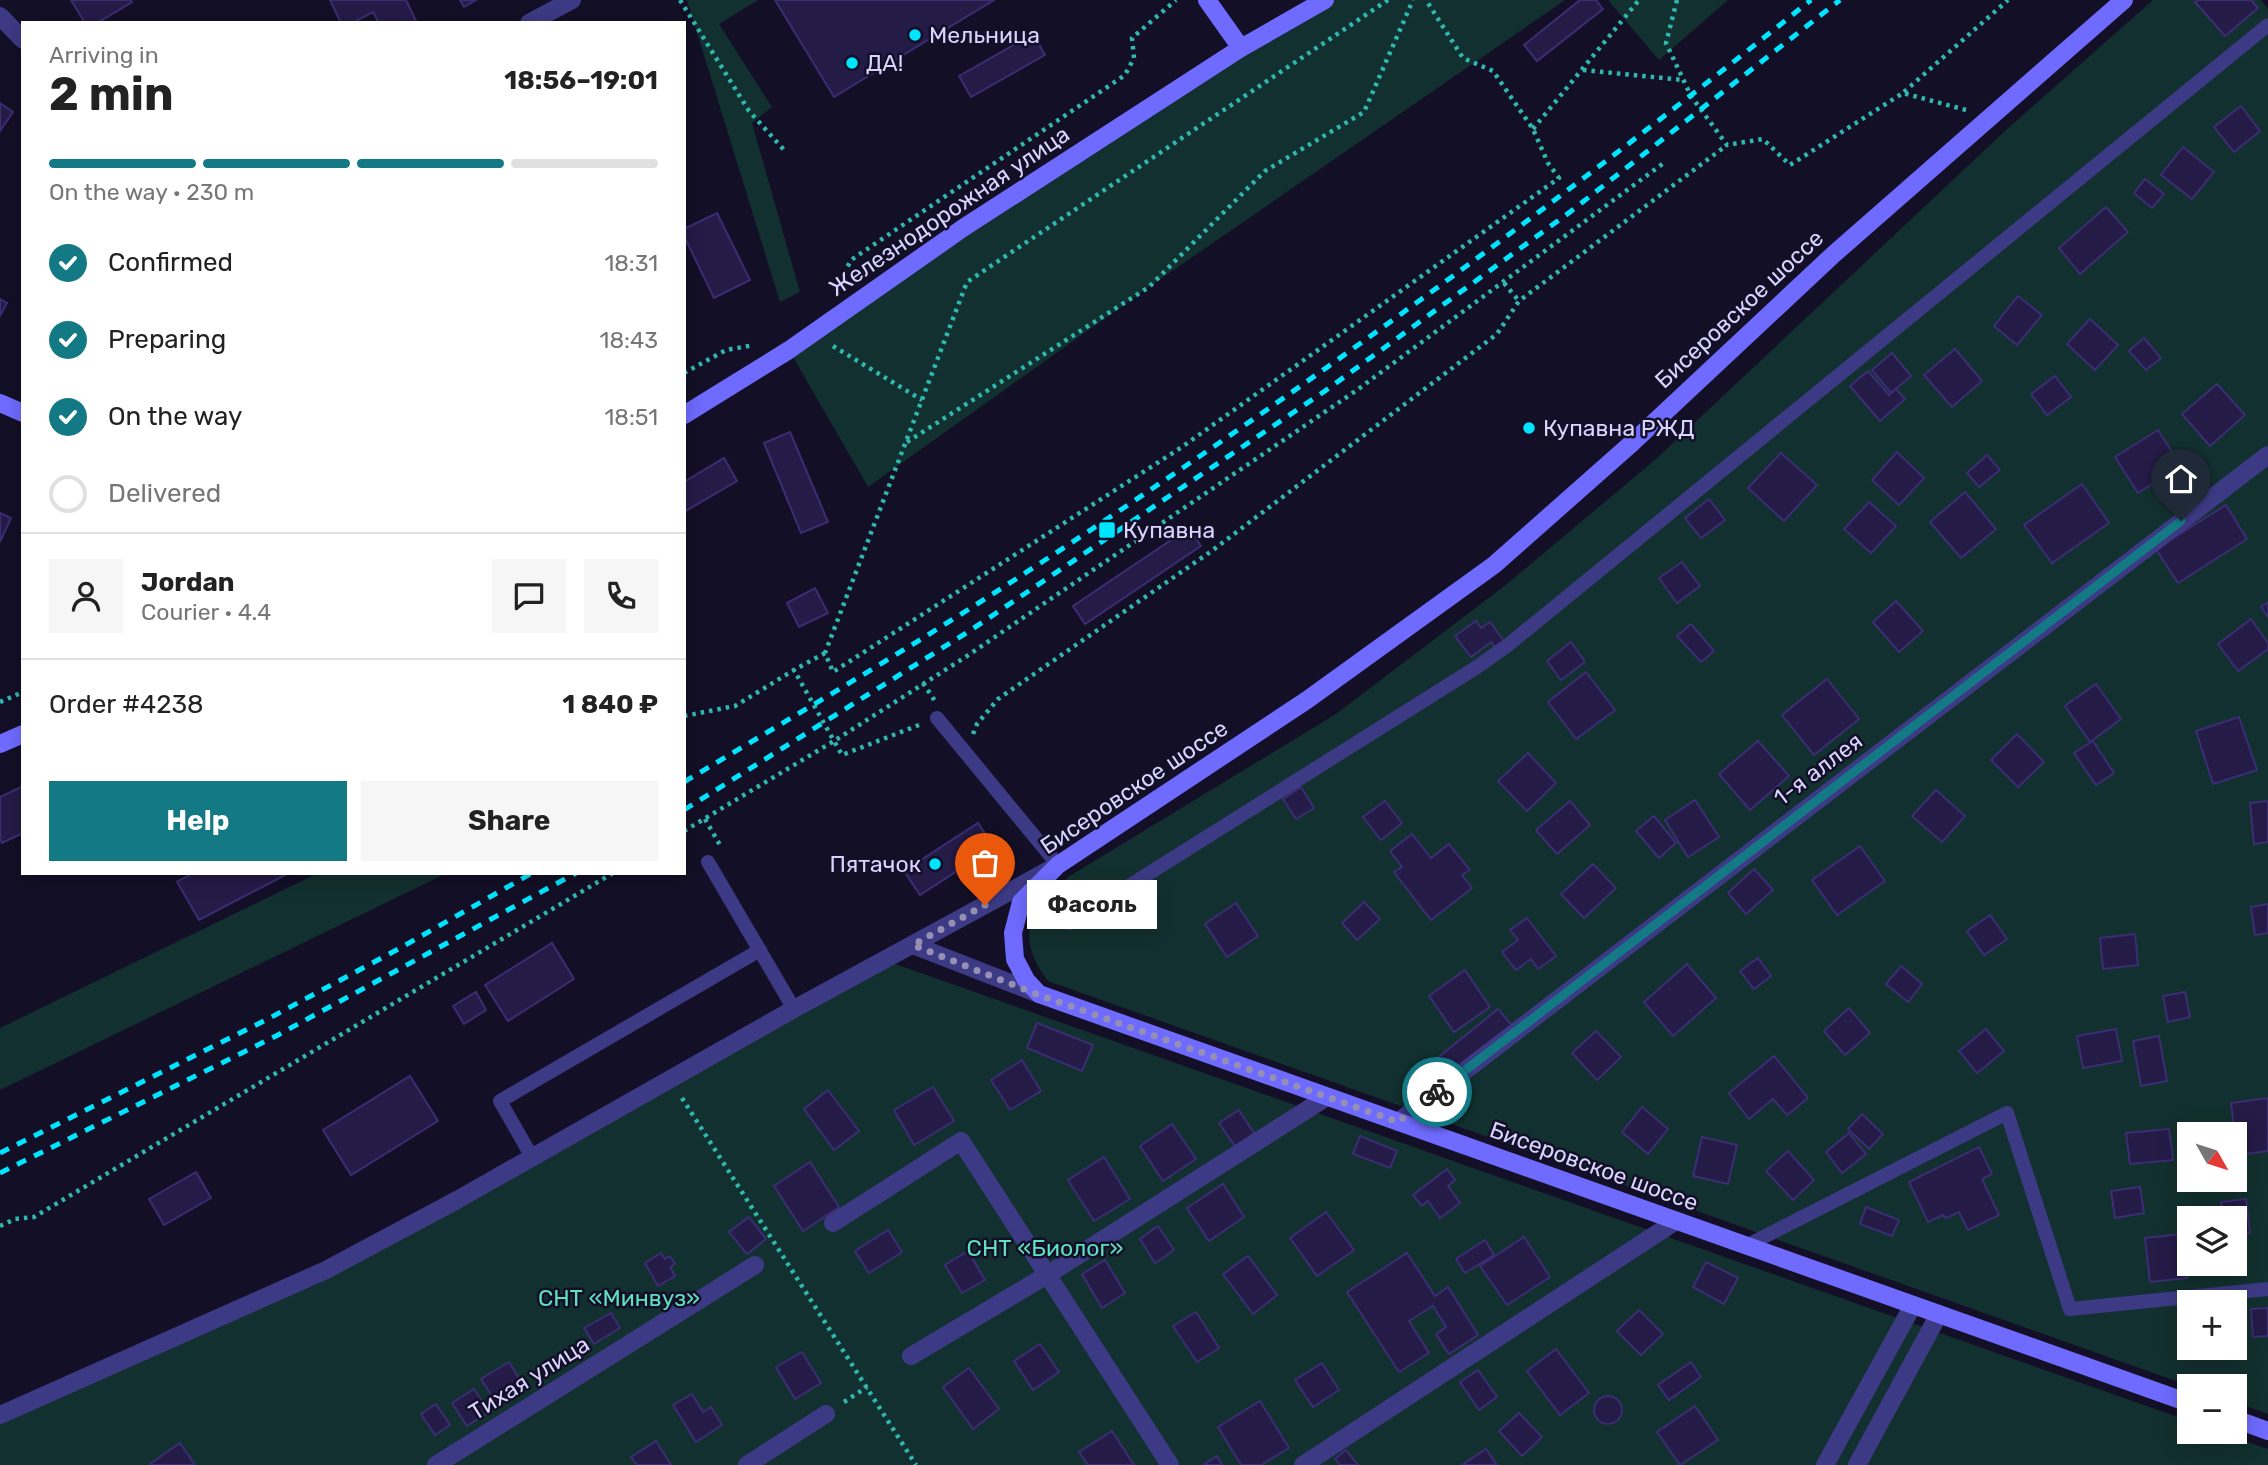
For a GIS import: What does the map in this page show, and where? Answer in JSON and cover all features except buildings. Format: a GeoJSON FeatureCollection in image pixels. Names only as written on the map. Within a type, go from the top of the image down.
{"type":"FeatureCollection","features":[{"type":"Feature","properties":{"kind":"main road"},"geometry":{"type":"LineString","coordinates":[[1207,0],[1241,48]]}},
{"type":"Feature","properties":{"kind":"main road","name":"Железнодорожная улица"},"geometry":{"type":"LineString","coordinates":[[686,414],[813,334],[963,228],[1241,48],[1325,0]]}},
{"type":"Feature","properties":{"kind":"main road","name":"Бисеровское шоссе"},"geometry":{"type":"LineString","coordinates":[[2124,0],[1834,254],[1632,443],[1494,565],[1307,700],[1058,865],[1021,902],[1013,933],[1016,959],[1026,980],[1039,995],[2177,1399]]}},
{"type":"Feature","properties":{"kind":"main road"},"geometry":{"type":"LineString","coordinates":[[0,403],[21,412]]}},
{"type":"Feature","properties":{"kind":"main road"},"geometry":{"type":"LineString","coordinates":[[0,744],[21,735]]}},
{"type":"Feature","properties":{"kind":"main road"},"geometry":{"type":"LineString","coordinates":[[2247,1423],[2268,1431]]}},
{"type":"Feature","properties":{"kind":"street"},"geometry":{"type":"LineString","coordinates":[[533,21],[572,0]]}},
{"type":"Feature","properties":{"kind":"street"},"geometry":{"type":"LineString","coordinates":[[0,16],[21,38]]}},
{"type":"Feature","properties":{"kind":"street","name":"1-я аллея"},"geometry":{"type":"LineString","coordinates":[[1398,1122],[2268,454]]}},
{"type":"Feature","properties":{"kind":"street"},"geometry":{"type":"LineString","coordinates":[[0,1415],[326,1270],[1058,865]]}},
{"type":"Feature","properties":{"kind":"street"},"geometry":{"type":"LineString","coordinates":[[913,945],[1039,995]]}},
{"type":"Feature","properties":{"kind":"street"},"geometry":{"type":"LineString","coordinates":[[911,1356],[1047,1275],[1327,1097]]}},
{"type":"Feature","properties":{"kind":"street"},"geometry":{"type":"LineString","coordinates":[[833,1223],[961,1141],[1170,1465]]}},
{"type":"Feature","properties":{"kind":"street"},"geometry":{"type":"LineString","coordinates":[[1303,1465],[1676,1221]]}},
{"type":"Feature","properties":{"kind":"street","name":"Тихая улица"},"geometry":{"type":"LineString","coordinates":[[436,1465],[755,1265]]}},
{"type":"Feature","properties":{"kind":"street"},"geometry":{"type":"LineString","coordinates":[[1825,1465],[1913,1305]]}},
{"type":"Feature","properties":{"kind":"street"},"geometry":{"type":"LineString","coordinates":[[1857,1465],[1939,1314]]}},
{"type":"Feature","properties":{"kind":"street"},"geometry":{"type":"LineString","coordinates":[[747,1465],[826,1414]]}},
{"type":"Feature","properties":{"kind":"lane"},"geometry":{"type":"LineString","coordinates":[[1070,923],[1508,645],[2268,25]]}},
{"type":"Feature","properties":{"kind":"lane"},"geometry":{"type":"LineString","coordinates":[[937,719],[1058,865]]}},
{"type":"Feature","properties":{"kind":"lane"},"geometry":{"type":"LineString","coordinates":[[708,862],[794,1009]]}},
{"type":"Feature","properties":{"kind":"lane"},"geometry":{"type":"LineString","coordinates":[[533,1157],[500,1101],[760,950]]}},
{"type":"Feature","properties":{"kind":"lane"},"geometry":{"type":"LineString","coordinates":[[1746,1246],[2007,1113],[2070,1309],[2268,1289]]}},
{"type":"Feature","properties":{"kind":"path"},"geometry":{"type":"LineString","coordinates":[[680,0],[749,111],[785,151]]}},
{"type":"Feature","properties":{"kind":"path"},"geometry":{"type":"LineString","coordinates":[[832,297],[852,260],[1125,75],[1134,58],[1132,38],[1176,0]]}},
{"type":"Feature","properties":{"kind":"path"},"geometry":{"type":"LineString","coordinates":[[1388,0],[967,282],[825,653],[833,672],[1170,455],[1559,178],[1548,163],[1533,129],[1493,71],[1463,58],[1426,0]]}},
{"type":"Feature","properties":{"kind":"path"},"geometry":{"type":"LineString","coordinates":[[906,443],[1149,287],[1265,171],[1364,112],[1413,0]]}},
{"type":"Feature","properties":{"kind":"path"},"geometry":{"type":"LineString","coordinates":[[1533,129],[1639,0]]}},
{"type":"Feature","properties":{"kind":"path"},"geometry":{"type":"LineString","coordinates":[[1677,0],[1666,43],[1691,96],[1727,145]]}},
{"type":"Feature","properties":{"kind":"path"},"geometry":{"type":"LineString","coordinates":[[967,754],[977,724],[998,699],[1213,550],[1497,334],[1519,301],[1727,145],[1763,139],[1790,164],[1903,93],[2008,0]]}},
{"type":"Feature","properties":{"kind":"path"},"geometry":{"type":"LineString","coordinates":[[1583,70],[1683,80]]}},
{"type":"Feature","properties":{"kind":"path"},"geometry":{"type":"LineString","coordinates":[[1903,93],[1990,117]]}},
{"type":"Feature","properties":{"kind":"path"},"geometry":{"type":"LineString","coordinates":[[686,830],[834,741],[923,683],[1357,390],[1665,162]]}},
{"type":"Feature","properties":{"kind":"path"},"geometry":{"type":"LineString","coordinates":[[1504,283],[1519,301]]}},
{"type":"Feature","properties":{"kind":"path"},"geometry":{"type":"LineString","coordinates":[[813,334],[922,400]]}},
{"type":"Feature","properties":{"kind":"path"},"geometry":{"type":"LineString","coordinates":[[686,372],[726,350],[763,343]]}},
{"type":"Feature","properties":{"kind":"path"},"geometry":{"type":"LineString","coordinates":[[686,716],[735,706],[825,653]]}},
{"type":"Feature","properties":{"kind":"path"},"geometry":{"type":"LineString","coordinates":[[794,670],[842,755],[937,719]]}},
{"type":"Feature","properties":{"kind":"path"},"geometry":{"type":"LineString","coordinates":[[923,683],[935,700]]}},
{"type":"Feature","properties":{"kind":"path"},"geometry":{"type":"LineString","coordinates":[[0,702],[21,693]]}},
{"type":"Feature","properties":{"kind":"path"},"geometry":{"type":"LineString","coordinates":[[0,1226],[15,1219],[34,1217],[610,875]]}},
{"type":"Feature","properties":{"kind":"path"},"geometry":{"type":"LineString","coordinates":[[670,1079],[916,1465]]}},
{"type":"Feature","properties":{"kind":"path"},"geometry":{"type":"LineString","coordinates":[[826,1414],[867,1387]]}},
{"type":"Feature","properties":{"kind":"green space"},"geometry":{"type":"Polygon","coordinates":[[[687,0],[758,0],[719,24],[772,107],[752,123],[800,292],[780,302],[687,0]]]}},
{"type":"Feature","properties":{"kind":"green space"},"geometry":{"type":"Polygon","coordinates":[[[1325,0],[1565,0],[1149,287],[868,487],[789,350],[1325,0]]]}},
{"type":"Feature","properties":{"kind":"green space"},"geometry":{"type":"Polygon","coordinates":[[[1608,0],[1728,0],[1659,60],[1608,0]]]}},
{"type":"Feature","properties":{"kind":"green space"},"geometry":{"type":"Polygon","coordinates":[[[2153,0],[2261,0],[2268,9],[2268,1414],[2247,1406],[2247,1374],[2177,1374],[2177,1381],[1048,981],[1037,965],[1029,937],[1032,918],[1037,909],[1068,877],[1336,714],[1507,584],[1656,459],[2005,131],[2153,0]]]}},
{"type":"Feature","properties":{"kind":"green space"},"geometry":{"type":"Polygon","coordinates":[[[314,875],[443,875],[0,1090],[0,1028],[314,875]]]}},
{"type":"Feature","properties":{"kind":"green space","name":"СНТ «Биолог»"},"geometry":{"type":"Polygon","coordinates":[[[884,960],[2177,1417],[2177,1444],[2247,1444],[2247,1442],[2268,1449],[2268,1465],[0,1465],[0,1415],[326,1270],[884,960]]]}},
{"type":"Feature","properties":{"kind":"railway"},"geometry":{"type":"LineString","coordinates":[[686,781],[978,603],[1222,441],[1521,226],[1811,0]]}},
{"type":"Feature","properties":{"kind":"railway"},"geometry":{"type":"LineString","coordinates":[[686,809],[971,630],[1325,391],[1570,212],[1840,0]]}},
{"type":"Feature","properties":{"kind":"railway"},"geometry":{"type":"LineString","coordinates":[[0,1153],[266,1020],[528,875]]}},
{"type":"Feature","properties":{"kind":"railway"},"geometry":{"type":"LineString","coordinates":[[0,1173],[276,1036],[572,875]]}},
{"type":"Feature","properties":{"kind":"way so far"},"geometry":{"type":"LineString","coordinates":[[985,905],[913,945],[1039,995],[1398,1122],[1437,1092]]}},
{"type":"Feature","properties":{"kind":"place","name":"Мельница"},"geometry":{"type":"Point","coordinates":[915,35]}},
{"type":"Feature","properties":{"kind":"place","name":"ДА!"},"geometry":{"type":"Point","coordinates":[852,63]}},
{"type":"Feature","properties":{"kind":"place","name":"Купавна РЖД"},"geometry":{"type":"Point","coordinates":[1529,428]}},
{"type":"Feature","properties":{"kind":"place","name":"Купавна"},"geometry":{"type":"Point","coordinates":[1107,530]}},
{"type":"Feature","properties":{"kind":"place","name":"Пятачок"},"geometry":{"type":"Point","coordinates":[935,864]}},
{"type":"Feature","properties":{"kind":"place","name":"Фасоль"},"geometry":{"type":"Point","coordinates":[985,905]}},
{"type":"Feature","properties":{"kind":"route"},"geometry":{"type":"LineString","coordinates":[[1437,1092],[2181,521]]}},
{"type":"Feature","properties":{"kind":"park label","name":"СНТ «Минвуз»"},"geometry":{"type":"Point","coordinates":[619,1298]}}]}
